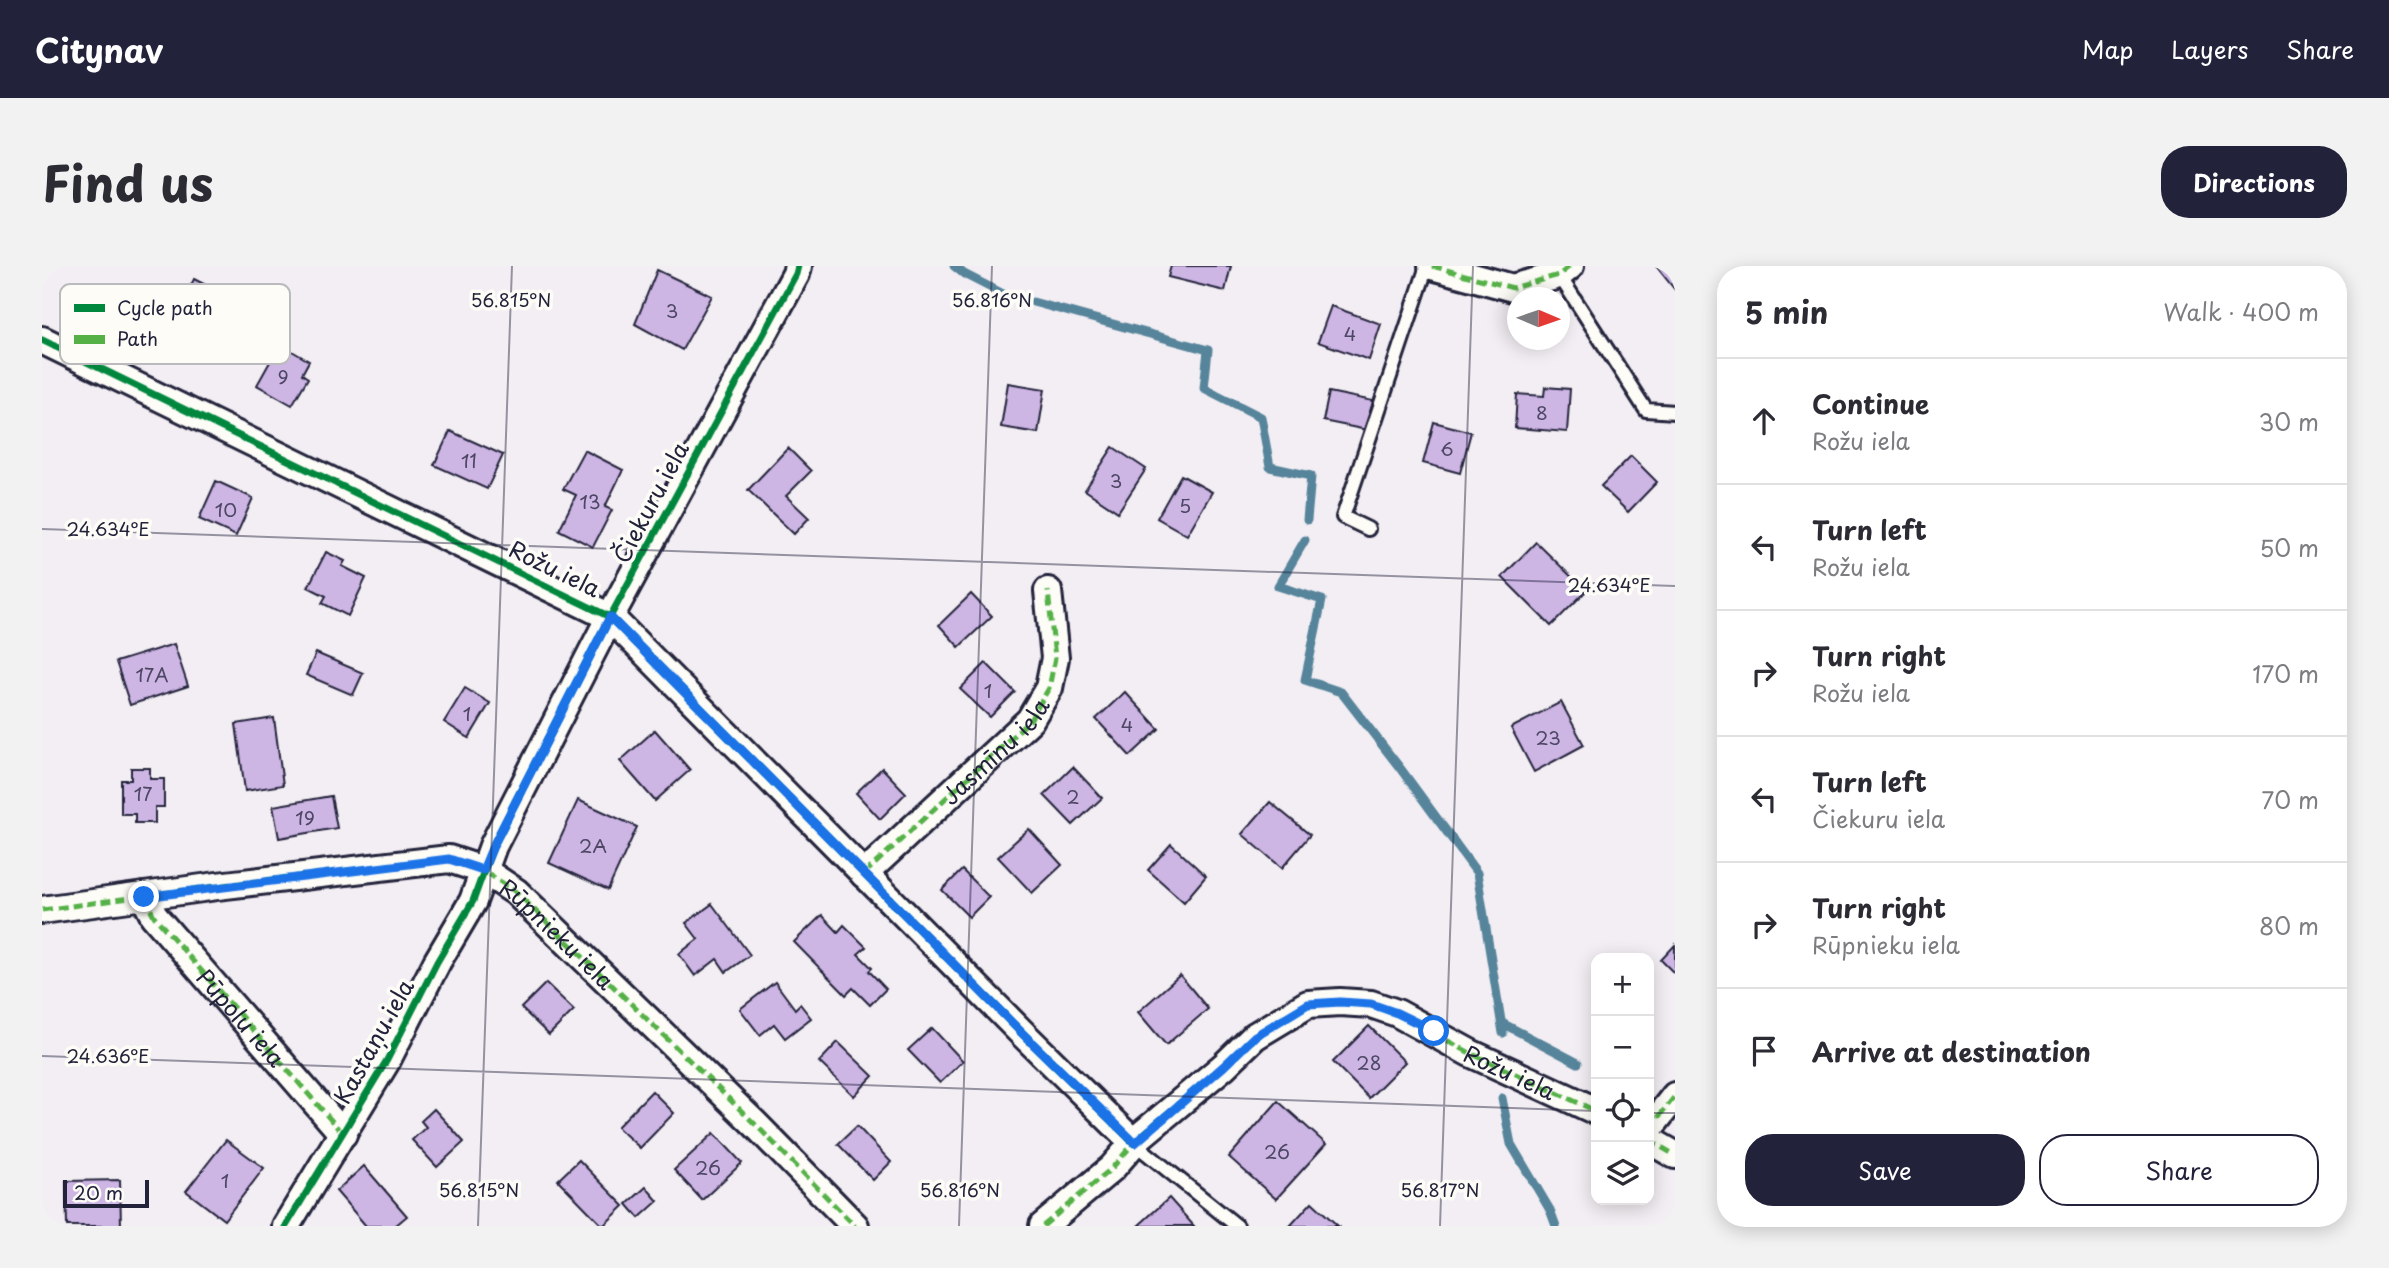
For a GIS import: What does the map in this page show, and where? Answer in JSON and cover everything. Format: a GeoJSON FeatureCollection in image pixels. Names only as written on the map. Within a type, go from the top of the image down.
{"type":"FeatureCollection","features":[{"type":"Feature","properties":{"kind":"street","name":"Čiekuru iela"},"geometry":{"type":"LineString","coordinates":[[483,870],[610,617],[798,266]]}},
{"type":"Feature","properties":{"kind":"street"},"geometry":{"type":"LineString","coordinates":[[1432,266],[1513,288],[1564,271]]}},
{"type":"Feature","properties":{"kind":"street","name":"Rožu iela"},"geometry":{"type":"LineString","coordinates":[[42,340],[60,349]]}},
{"type":"Feature","properties":{"kind":"street","name":"Rožu iela"},"geometry":{"type":"LineString","coordinates":[[91,364],[610,617],[1023,1034],[1135,1143],[1255,1036],[1308,1004],[1371,1004],[1397,1013],[1470,1053],[1591,1109]]}},
{"type":"Feature","properties":{"kind":"street","name":"Jasmīnu iela"},"geometry":{"type":"LineString","coordinates":[[864,874],[1030,720],[1049,688],[1055,658],[1048,591]]}},
{"type":"Feature","properties":{"kind":"street","name":"Rūpnieku iela"},"geometry":{"type":"LineString","coordinates":[[42,910],[449,859],[483,870],[516,892],[756,1125],[855,1226]]}},
{"type":"Feature","properties":{"kind":"street","name":"Kastaņu iela"},"geometry":{"type":"LineString","coordinates":[[286,1226],[387,1060],[437,962],[473,901],[483,870]]}},
{"type":"Feature","properties":{"kind":"street","name":"Pūpolu iela"},"geometry":{"type":"LineString","coordinates":[[144,897],[154,916],[343,1134]]}},
{"type":"Feature","properties":{"kind":"street"},"geometry":{"type":"LineString","coordinates":[[1654,1123],[1675,1096]]}},
{"type":"Feature","properties":{"kind":"street"},"geometry":{"type":"LineString","coordinates":[[1652,1142],[1675,1155]]}},
{"type":"Feature","properties":{"kind":"street"},"geometry":{"type":"LineString","coordinates":[[1043,1226],[1112,1168],[1135,1143]]}},
{"type":"Feature","properties":{"kind":"lane"},"geometry":{"type":"LineString","coordinates":[[1368,529],[1343,517],[1427,266]]}},
{"type":"Feature","properties":{"kind":"lane"},"geometry":{"type":"LineString","coordinates":[[1564,271],[1646,410],[1675,412]]}},
{"type":"Feature","properties":{"kind":"lane"},"geometry":{"type":"LineString","coordinates":[[1135,1143],[1237,1226]]}},
{"type":"Feature","properties":{"kind":"building"},"geometry":{"type":"Polygon","coordinates":[[[1171,266],[1231,266],[1225,291],[1168,277],[1171,266]]]}},
{"type":"Feature","properties":{"kind":"building"},"geometry":{"type":"Polygon","coordinates":[[[1656,266],[1675,266],[1675,290],[1656,266]]]}},
{"type":"Feature","properties":{"kind":"building"},"geometry":{"type":"Polygon","coordinates":[[[657,270],[712,296],[682,350],[635,324],[657,270]]]}},
{"type":"Feature","properties":{"kind":"building"},"geometry":{"type":"Polygon","coordinates":[[[1331,306],[1381,324],[1369,360],[1318,342],[1331,306]]]}},
{"type":"Feature","properties":{"kind":"building"},"geometry":{"type":"Polygon","coordinates":[[[290,350],[309,361],[302,374],[308,378],[292,405],[257,385],[269,364],[290,364],[290,350]]]}},
{"type":"Feature","properties":{"kind":"building"},"geometry":{"type":"Polygon","coordinates":[[[1008,383],[1045,389],[1038,433],[1001,427],[1008,383]]]}},
{"type":"Feature","properties":{"kind":"building"},"geometry":{"type":"Polygon","coordinates":[[[1545,387],[1570,389],[1567,432],[1515,428],[1517,394],[1544,396],[1545,387]]]}},
{"type":"Feature","properties":{"kind":"building"},"geometry":{"type":"Polygon","coordinates":[[[1329,392],[1373,401],[1367,430],[1323,421],[1329,392]]]}},
{"type":"Feature","properties":{"kind":"building"},"geometry":{"type":"Polygon","coordinates":[[[1434,422],[1471,432],[1460,473],[1423,463],[1434,422]]]}},
{"type":"Feature","properties":{"kind":"building"},"geometry":{"type":"Polygon","coordinates":[[[450,431],[503,455],[487,489],[434,465],[450,431]]]}},
{"type":"Feature","properties":{"kind":"building"},"geometry":{"type":"Polygon","coordinates":[[[1113,447],[1146,469],[1118,512],[1085,490],[1113,447]]]}},
{"type":"Feature","properties":{"kind":"building"},"geometry":{"type":"Polygon","coordinates":[[[788,448],[811,471],[786,496],[809,518],[794,534],[748,490],[788,448]]]}},
{"type":"Feature","properties":{"kind":"building"},"geometry":{"type":"Polygon","coordinates":[[[584,450],[623,470],[605,507],[612,510],[593,547],[559,530],[576,495],[563,489],[584,450]]]}},
{"type":"Feature","properties":{"kind":"building"},"geometry":{"type":"Polygon","coordinates":[[[1631,456],[1657,482],[1628,512],[1601,486],[1631,456]]]}},
{"type":"Feature","properties":{"kind":"building"},"geometry":{"type":"Polygon","coordinates":[[[1181,475],[1212,492],[1187,535],[1157,518],[1181,475]]]}},
{"type":"Feature","properties":{"kind":"building"},"geometry":{"type":"Polygon","coordinates":[[[216,481],[253,498],[236,536],[199,519],[216,481]]]}},
{"type":"Feature","properties":{"kind":"building"},"geometry":{"type":"Polygon","coordinates":[[[1536,542],[1586,591],[1551,626],[1502,577],[1536,542]]]}},
{"type":"Feature","properties":{"kind":"building"},"geometry":{"type":"Polygon","coordinates":[[[326,552],[345,561],[342,566],[366,578],[348,616],[322,603],[326,596],[308,587],[326,552]]]}},
{"type":"Feature","properties":{"kind":"building"},"geometry":{"type":"Polygon","coordinates":[[[971,594],[992,616],[959,647],[939,625],[971,594]]]}},
{"type":"Feature","properties":{"kind":"building"},"geometry":{"type":"Polygon","coordinates":[[[174,644],[188,686],[130,705],[116,662],[174,644]]]}},
{"type":"Feature","properties":{"kind":"building"},"geometry":{"type":"Polygon","coordinates":[[[316,653],[363,673],[353,695],[306,675],[316,653]]]}},
{"type":"Feature","properties":{"kind":"building"},"geometry":{"type":"Polygon","coordinates":[[[986,663],[1015,692],[990,717],[960,689],[986,663]]]}},
{"type":"Feature","properties":{"kind":"building"},"geometry":{"type":"Polygon","coordinates":[[[465,688],[490,703],[469,738],[444,722],[465,688]]]}},
{"type":"Feature","properties":{"kind":"building"},"geometry":{"type":"Polygon","coordinates":[[[1125,692],[1159,729],[1130,756],[1096,719],[1125,692]]]}},
{"type":"Feature","properties":{"kind":"building"},"geometry":{"type":"Polygon","coordinates":[[[1561,702],[1584,745],[1534,772],[1511,728],[1561,702]]]}},
{"type":"Feature","properties":{"kind":"building"},"geometry":{"type":"Polygon","coordinates":[[[274,718],[283,785],[245,791],[236,724],[274,718]]]}},
{"type":"Feature","properties":{"kind":"building"},"geometry":{"type":"Polygon","coordinates":[[[655,730],[690,770],[655,801],[620,761],[655,730]]]}},
{"type":"Feature","properties":{"kind":"building"},"geometry":{"type":"Polygon","coordinates":[[[1073,767],[1102,798],[1073,825],[1044,795],[1073,767]]]}},
{"type":"Feature","properties":{"kind":"building"},"geometry":{"type":"Polygon","coordinates":[[[131,768],[150,768],[150,779],[164,779],[164,807],[155,807],[155,823],[135,823],[135,814],[121,814],[121,780],[131,780],[131,768]]]}},
{"type":"Feature","properties":{"kind":"building"},"geometry":{"type":"Polygon","coordinates":[[[882,768],[906,793],[880,819],[856,793],[882,768]]]}},
{"type":"Feature","properties":{"kind":"building"},"geometry":{"type":"Polygon","coordinates":[[[331,796],[337,828],[279,838],[273,806],[331,796]]]}},
{"type":"Feature","properties":{"kind":"building"},"geometry":{"type":"Polygon","coordinates":[[[578,800],[637,827],[608,890],[549,863],[578,800]]]}},
{"type":"Feature","properties":{"kind":"building"},"geometry":{"type":"Polygon","coordinates":[[[1270,802],[1310,835],[1282,868],[1242,834],[1270,802]]]}},
{"type":"Feature","properties":{"kind":"building"},"geometry":{"type":"Polygon","coordinates":[[[1029,829],[1062,865],[1032,893],[998,857],[1029,829]]]}},
{"type":"Feature","properties":{"kind":"building"},"geometry":{"type":"Polygon","coordinates":[[[1171,844],[1206,876],[1184,902],[1148,870],[1171,844]]]}},
{"type":"Feature","properties":{"kind":"building"},"geometry":{"type":"Polygon","coordinates":[[[962,870],[989,897],[969,917],[942,890],[962,870]]]}},
{"type":"Feature","properties":{"kind":"building"},"geometry":{"type":"Polygon","coordinates":[[[712,904],[750,955],[726,972],[717,959],[695,976],[679,954],[698,939],[686,923],[712,904]]]}},
{"type":"Feature","properties":{"kind":"building"},"geometry":{"type":"Polygon","coordinates":[[[822,915],[838,932],[844,925],[866,947],[858,954],[872,968],[869,971],[886,989],[870,1005],[853,988],[846,995],[794,942],[822,915]]]}},
{"type":"Feature","properties":{"kind":"building"},"geometry":{"type":"Polygon","coordinates":[[[1675,945],[1675,974],[1661,960],[1675,945]]]}},
{"type":"Feature","properties":{"kind":"building"},"geometry":{"type":"Polygon","coordinates":[[[1180,975],[1208,1009],[1166,1045],[1138,1012],[1180,975]]]}},
{"type":"Feature","properties":{"kind":"building"},"geometry":{"type":"Polygon","coordinates":[[[775,982],[795,1009],[800,1004],[811,1018],[785,1038],[774,1024],[760,1035],[740,1009],[775,982]]]}},
{"type":"Feature","properties":{"kind":"building"},"geometry":{"type":"Polygon","coordinates":[[[546,983],[574,1010],[549,1035],[521,1008],[546,983]]]}},
{"type":"Feature","properties":{"kind":"building"},"geometry":{"type":"Polygon","coordinates":[[[1369,1026],[1405,1062],[1369,1098],[1333,1062],[1369,1026]]]}},
{"type":"Feature","properties":{"kind":"building"},"geometry":{"type":"Polygon","coordinates":[[[932,1028],[963,1061],[940,1083],[908,1050],[932,1028]]]}},
{"type":"Feature","properties":{"kind":"building"},"geometry":{"type":"Polygon","coordinates":[[[838,1042],[873,1076],[854,1096],[819,1062],[838,1042]]]}},
{"type":"Feature","properties":{"kind":"building"},"geometry":{"type":"Polygon","coordinates":[[[652,1091],[674,1113],[640,1148],[617,1127],[652,1091]]]}},
{"type":"Feature","properties":{"kind":"building"},"geometry":{"type":"Polygon","coordinates":[[[1278,1101],[1326,1144],[1276,1199],[1229,1157],[1278,1101]]]}},
{"type":"Feature","properties":{"kind":"building"},"geometry":{"type":"Polygon","coordinates":[[[434,1109],[464,1142],[437,1167],[412,1140],[426,1127],[421,1121],[434,1109]]]}},
{"type":"Feature","properties":{"kind":"building"},"geometry":{"type":"Polygon","coordinates":[[[857,1126],[891,1162],[873,1180],[838,1144],[857,1126]]]}},
{"type":"Feature","properties":{"kind":"building"},"geometry":{"type":"Polygon","coordinates":[[[714,1133],[742,1163],[702,1200],[674,1170],[714,1133]]]}},
{"type":"Feature","properties":{"kind":"building"},"geometry":{"type":"Polygon","coordinates":[[[226,1140],[264,1168],[224,1220],[186,1191],[226,1140]]]}},
{"type":"Feature","properties":{"kind":"building"},"geometry":{"type":"Polygon","coordinates":[[[579,1160],[624,1206],[603,1226],[558,1180],[579,1160]]]}},
{"type":"Feature","properties":{"kind":"building"},"geometry":{"type":"Polygon","coordinates":[[[364,1166],[407,1216],[395,1226],[366,1226],[336,1191],[364,1166]]]}},
{"type":"Feature","properties":{"kind":"building"},"geometry":{"type":"Polygon","coordinates":[[[120,1180],[121,1226],[67,1226],[66,1181],[120,1180]]]}},
{"type":"Feature","properties":{"kind":"building"},"geometry":{"type":"Polygon","coordinates":[[[646,1187],[658,1201],[639,1218],[627,1204],[646,1187]]]}},
{"type":"Feature","properties":{"kind":"building"},"geometry":{"type":"Polygon","coordinates":[[[1169,1198],[1194,1226],[1138,1226],[1169,1198]]]}},
{"type":"Feature","properties":{"kind":"building"},"geometry":{"type":"Polygon","coordinates":[[[1312,1202],[1338,1226],[1290,1226],[1312,1202]]]}},
{"type":"Feature","properties":{"kind":"waterway"},"geometry":{"type":"LineString","coordinates":[[954,266],[1009,297]]}},
{"type":"Feature","properties":{"kind":"waterway"},"geometry":{"type":"LineString","coordinates":[[1033,302],[1208,350],[1204,388],[1261,417],[1270,467],[1311,476],[1307,520]]}},
{"type":"Feature","properties":{"kind":"waterway"},"geometry":{"type":"LineString","coordinates":[[1305,540],[1278,586],[1322,600],[1305,680],[1341,692],[1477,873],[1503,1033]]}},
{"type":"Feature","properties":{"kind":"waterway"},"geometry":{"type":"LineString","coordinates":[[1502,1023],[1578,1063]]}},
{"type":"Feature","properties":{"kind":"waterway"},"geometry":{"type":"LineString","coordinates":[[1502,1098],[1511,1144],[1550,1210],[1556,1226]]}},
{"type":"Feature","properties":{"kind":"marked path"},"geometry":{"type":"LineString","coordinates":[[1432,266],[1513,288],[1559,275],[1570,266]]}},
{"type":"Feature","properties":{"kind":"marked path"},"geometry":{"type":"LineString","coordinates":[[864,874],[1030,720],[1049,688],[1055,658],[1048,591]]}},
{"type":"Feature","properties":{"kind":"marked path"},"geometry":{"type":"LineString","coordinates":[[42,910],[449,859],[483,870],[516,892],[756,1125],[855,1226]]}},
{"type":"Feature","properties":{"kind":"marked path"},"geometry":{"type":"LineString","coordinates":[[144,896],[154,916],[343,1134]]}},
{"type":"Feature","properties":{"kind":"marked path"},"geometry":{"type":"LineString","coordinates":[[1043,1226],[1112,1168],[1139,1137],[1224,1066],[1255,1036],[1308,1004],[1371,1004],[1397,1013],[1470,1053],[1591,1109]]}},
{"type":"Feature","properties":{"kind":"marked path"},"geometry":{"type":"LineString","coordinates":[[1654,1123],[1675,1096]]}},
{"type":"Feature","properties":{"kind":"marked path"},"geometry":{"type":"LineString","coordinates":[[1652,1142],[1675,1155]]}},
{"type":"Feature","properties":{"kind":"cycle path"},"geometry":{"type":"LineString","coordinates":[[286,1226],[387,1060],[437,962],[473,901],[493,846],[610,617],[798,266]]}},
{"type":"Feature","properties":{"kind":"cycle path"},"geometry":{"type":"LineString","coordinates":[[42,340],[60,349]]}},
{"type":"Feature","properties":{"kind":"cycle path"},"geometry":{"type":"LineString","coordinates":[[91,364],[610,617],[1134,1143]]}},
{"type":"Feature","properties":{"kind":"route"},"geometry":{"type":"LineString","coordinates":[[144,897],[449,859],[483,870],[610,617],[1023,1034],[1135,1143],[1255,1036],[1308,1004],[1371,1004],[1434,1031]]}}]}
